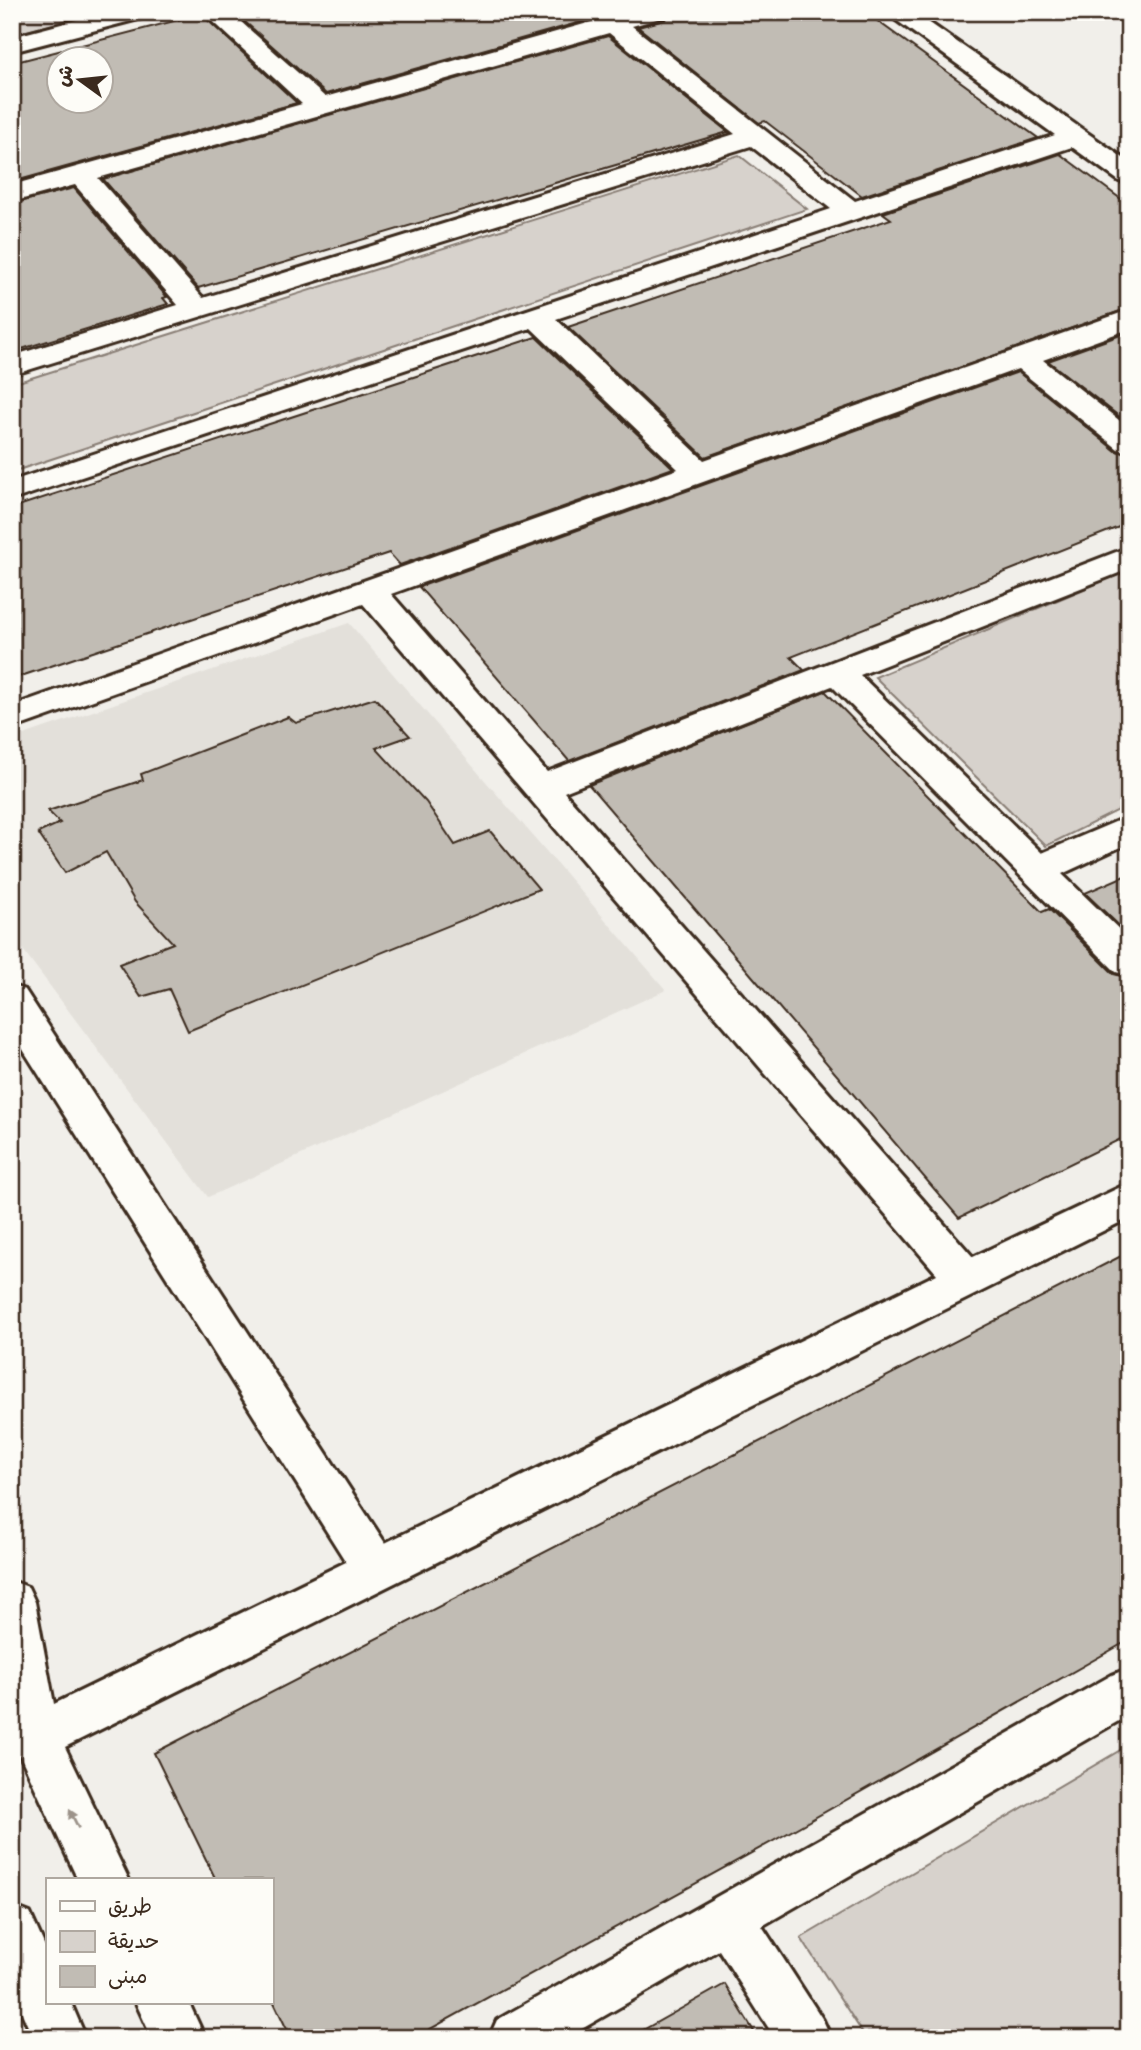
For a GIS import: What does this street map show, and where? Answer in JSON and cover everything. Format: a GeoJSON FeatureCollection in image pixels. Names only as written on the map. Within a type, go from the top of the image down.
{"type":"FeatureCollection","features":[{"type":"Feature","properties":{"kind":"street"},"geometry":{"type":"LineString","coordinates":[[12,45],[137,12]]}},
{"type":"Feature","properties":{"kind":"street"},"geometry":{"type":"LineString","coordinates":[[215,12],[321,107]]}},
{"type":"Feature","properties":{"kind":"street"},"geometry":{"type":"LineString","coordinates":[[12,194],[655,12]]}},
{"type":"Feature","properties":{"kind":"street"},"geometry":{"type":"LineString","coordinates":[[897,12],[1129,175]]}},
{"type":"Feature","properties":{"kind":"street"},"geometry":{"type":"LineString","coordinates":[[613,24],[851,212]]}},
{"type":"Feature","properties":{"kind":"street"},"geometry":{"type":"LineString","coordinates":[[12,366],[755,136]]}},
{"type":"Feature","properties":{"kind":"street"},"geometry":{"type":"LineString","coordinates":[[12,491],[1075,137]]}},
{"type":"Feature","properties":{"kind":"street"},"geometry":{"type":"LineString","coordinates":[[81,175],[197,309]]}},
{"type":"Feature","properties":{"kind":"street"},"geometry":{"type":"LineString","coordinates":[[537,317],[699,472]]}},
{"type":"Feature","properties":{"kind":"street"},"geometry":{"type":"LineString","coordinates":[[12,718],[1129,319]]}},
{"type":"Feature","properties":{"kind":"street"},"geometry":{"type":"LineString","coordinates":[[1022,357],[1129,443]]}},
{"type":"Feature","properties":{"kind":"street"},"geometry":{"type":"LineString","coordinates":[[541,788],[1129,556]]}},
{"type":"Feature","properties":{"kind":"street"},"geometry":{"type":"LineString","coordinates":[[369,590],[966,1278]]}},
{"type":"Feature","properties":{"kind":"street"},"geometry":{"type":"LineString","coordinates":[[836,671],[1129,962]]}},
{"type":"Feature","properties":{"kind":"street"},"geometry":{"type":"LineString","coordinates":[[1036,870],[1129,828]]}},
{"type":"Feature","properties":{"kind":"street"},"geometry":{"type":"LineString","coordinates":[[12,1000],[376,1569]]}},
{"type":"Feature","properties":{"kind":"street"},"geometry":{"type":"LineString","coordinates":[[36,1737],[1129,1199]]}},
{"type":"Feature","properties":{"kind":"street"},"geometry":{"type":"LineString","coordinates":[[12,1602],[36,1737],[103,1878]]}},
{"type":"Feature","properties":{"kind":"street"},"geometry":{"type":"LineString","coordinates":[[515,2038],[1129,1690]]}},
{"type":"Feature","properties":{"kind":"street"},"geometry":{"type":"LineString","coordinates":[[727,1918],[805,2038]]}},
{"type":"Feature","properties":{"kind":"street"},"geometry":{"type":"LineString","coordinates":[[29,1948],[46,1997]]}},
{"type":"Feature","properties":{"kind":"street"},"geometry":{"type":"LineString","coordinates":[[48,2004],[60,2038]]}},
{"type":"Feature","properties":{"kind":"street"},"geometry":{"type":"LineString","coordinates":[[162,2004],[179,2038]]}},
{"type":"Feature","properties":{"kind":"shaded area"},"geometry":{"type":"Polygon","coordinates":[[[349,623],[666,990],[208,1197],[12,935],[12,739],[349,623]]]}},
{"type":"Feature","properties":{"kind":"green space"},"geometry":{"type":"Polygon","coordinates":[[[12,12],[101,12],[12,35],[12,12]]]}},
{"type":"Feature","properties":{"kind":"green space"},"geometry":{"type":"Polygon","coordinates":[[[739,155],[807,209],[12,472],[12,384],[739,155]]]}},
{"type":"Feature","properties":{"kind":"green space"},"geometry":{"type":"Polygon","coordinates":[[[1129,570],[1129,805],[1046,846],[875,677],[1129,570]]]}},
{"type":"Feature","properties":{"kind":"green space"},"geometry":{"type":"Polygon","coordinates":[[[1129,1745],[1129,2028],[1114,2038],[866,2038],[801,1938],[1129,1745]]]}},
{"type":"Feature","properties":{"kind":"building"},"geometry":{"type":"Polygon","coordinates":[[[234,12],[616,12],[326,94],[234,12]]]}},
{"type":"Feature","properties":{"kind":"building"},"geometry":{"type":"Polygon","coordinates":[[[669,12],[865,12],[1038,138],[862,196],[765,121],[759,123],[638,27],[665,20],[669,12]]]}},
{"type":"Feature","properties":{"kind":"building"},"geometry":{"type":"Polygon","coordinates":[[[201,14],[297,103],[12,182],[12,63],[46,54],[46,116],[116,116],[116,46],[78,46],[201,14]]]}},
{"type":"Feature","properties":{"kind":"building"},"geometry":{"type":"Polygon","coordinates":[[[608,36],[728,132],[198,288],[103,179],[608,36]]]}},
{"type":"Feature","properties":{"kind":"building"},"geometry":{"type":"Polygon","coordinates":[[[1060,154],[1129,205],[1129,308],[705,457],[568,327],[891,219],[883,213],[1060,154]]]}},
{"type":"Feature","properties":{"kind":"building"},"geometry":{"type":"Polygon","coordinates":[[[74,188],[167,297],[163,298],[168,304],[12,352],[12,204],[74,188]]]}},
{"type":"Feature","properties":{"kind":"building"},"geometry":{"type":"Polygon","coordinates":[[[1129,332],[1129,424],[1048,361],[1129,332]]]}},
{"type":"Feature","properties":{"kind":"building"},"geometry":{"type":"Polygon","coordinates":[[[536,337],[673,468],[400,565],[389,553],[12,679],[12,508],[536,337]]]}},
{"type":"Feature","properties":{"kind":"building"},"geometry":{"type":"Polygon","coordinates":[[[1018,372],[1116,451],[1129,454],[1129,523],[791,657],[804,670],[569,761],[419,587],[1018,372]]]}},
{"type":"Feature","properties":{"kind":"building"},"geometry":{"type":"Polygon","coordinates":[[[825,691],[1042,912],[1049,909],[1114,974],[1129,978],[1129,1135],[959,1218],[589,785],[825,691]]]}},
{"type":"Feature","properties":{"kind":"building"},"geometry":{"type":"Polygon","coordinates":[[[375,698],[410,736],[376,748],[426,802],[455,845],[490,831],[539,889],[188,1031],[169,989],[141,997],[119,964],[173,943],[135,902],[106,852],[65,873],[38,833],[60,823],[48,811],[143,780],[141,774],[288,717],[296,723],[375,698]]]}},
{"type":"Feature","properties":{"kind":"building"},"geometry":{"type":"Polygon","coordinates":[[[1129,874],[1129,935],[1085,893],[1129,874]]]}},
{"type":"Feature","properties":{"kind":"building"},"geometry":{"type":"Polygon","coordinates":[[[1129,1252],[1129,1640],[786,1834],[414,2038],[291,2038],[273,2000],[273,1878],[215,1878],[154,1753],[1129,1252]]]}},
{"type":"Feature","properties":{"kind":"building"},"geometry":{"type":"Polygon","coordinates":[[[725,1984],[758,2038],[629,2038],[725,1984]]]}}]}
